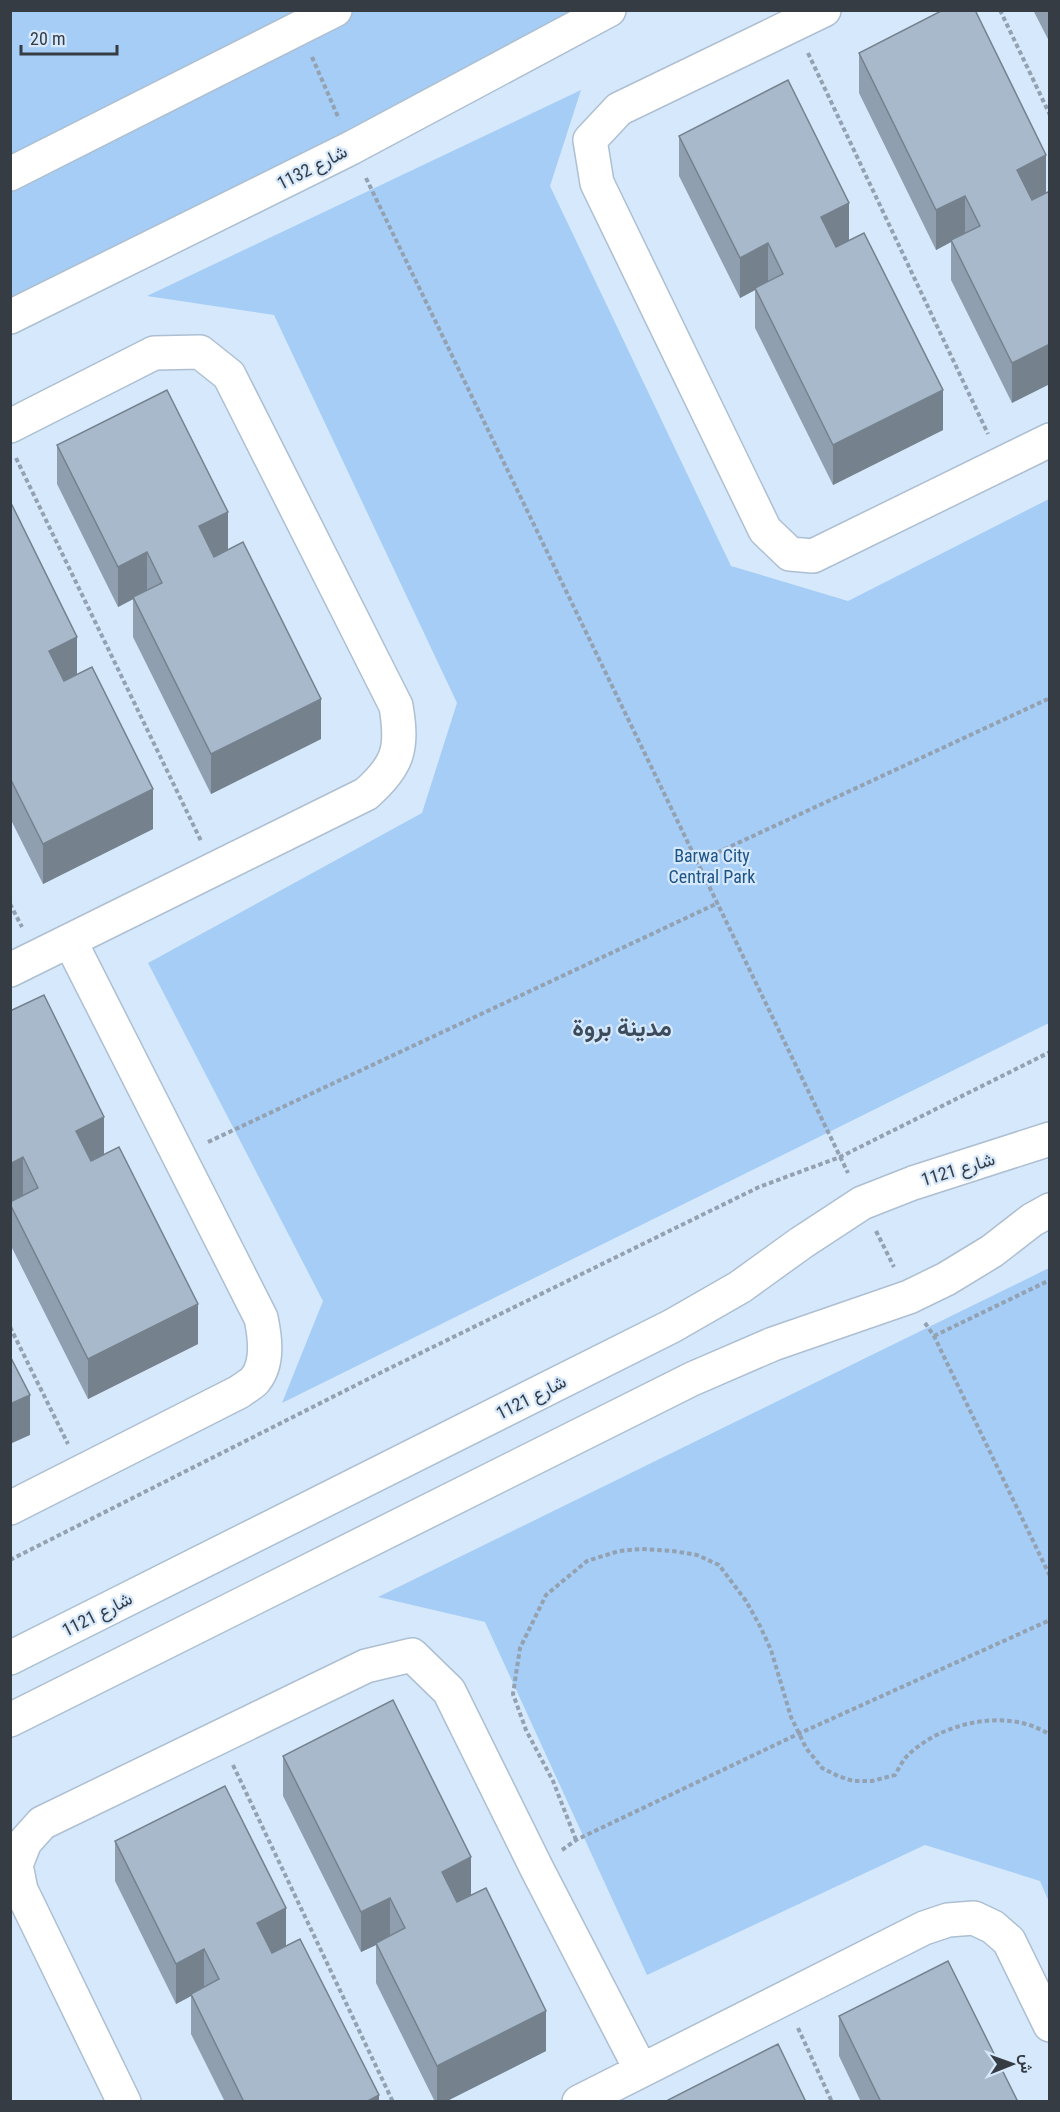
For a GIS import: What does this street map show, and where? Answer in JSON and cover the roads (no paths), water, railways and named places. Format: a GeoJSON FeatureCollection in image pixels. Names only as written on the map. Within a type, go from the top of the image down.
{"type":"FeatureCollection","features":[{"type":"Feature","properties":{"kind":"street"},"geometry":{"type":"LineString","coordinates":[[10,174],[335,10]]}},
{"type":"Feature","properties":{"kind":"street","name":"شارع 1132"},"geometry":{"type":"LineString","coordinates":[[10,317],[351,148],[609,10]]}},
{"type":"Feature","properties":{"kind":"street"},"geometry":{"type":"LineString","coordinates":[[824,10],[619,109],[590,140],[597,183],[765,530],[790,554],[813,556],[1050,440]]}},
{"type":"Feature","properties":{"kind":"street"},"geometry":{"type":"LineString","coordinates":[[10,970],[366,794],[386,776],[397,753],[400,731],[396,706],[229,375],[200,352],[154,353],[13,442]]}},
{"type":"Feature","properties":{"kind":"street"},"geometry":{"type":"LineString","coordinates":[[10,1508],[240,1392],[255,1380],[262,1365],[266,1342],[261,1318],[70,941]]}},
{"type":"Feature","properties":{"kind":"street","name":"شارع 1121"},"geometry":{"type":"LineString","coordinates":[[10,1658],[672,1326],[740,1287],[862,1203],[913,1183],[1050,1139]]}},
{"type":"Feature","properties":{"kind":"street"},"geometry":{"type":"LineString","coordinates":[[10,1720],[692,1379],[773,1344],[909,1298],[992,1251],[1050,1210]]}},
{"type":"Feature","properties":{"kind":"street"},"geometry":{"type":"LineString","coordinates":[[124,2102],[21,1890],[16,1865],[25,1842],[42,1823],[219,1737],[366,1666],[412,1655],[449,1690],[537,1869],[641,2070]]}},
{"type":"Feature","properties":{"kind":"street"},"geometry":{"type":"LineString","coordinates":[[579,2102],[784,1997],[924,1928],[948,1920],[974,1918],[993,1927],[1009,1941],[1050,2025]]}},
{"type":"Feature","properties":{"kind":"district","name":"مدينة بروة"},"geometry":{"type":"Point","coordinates":[622,1028]}},
{"type":"Feature","properties":{"kind":"park label","name":"Barwa City Central Park"},"geometry":{"type":"Point","coordinates":[712,865]}}]}
